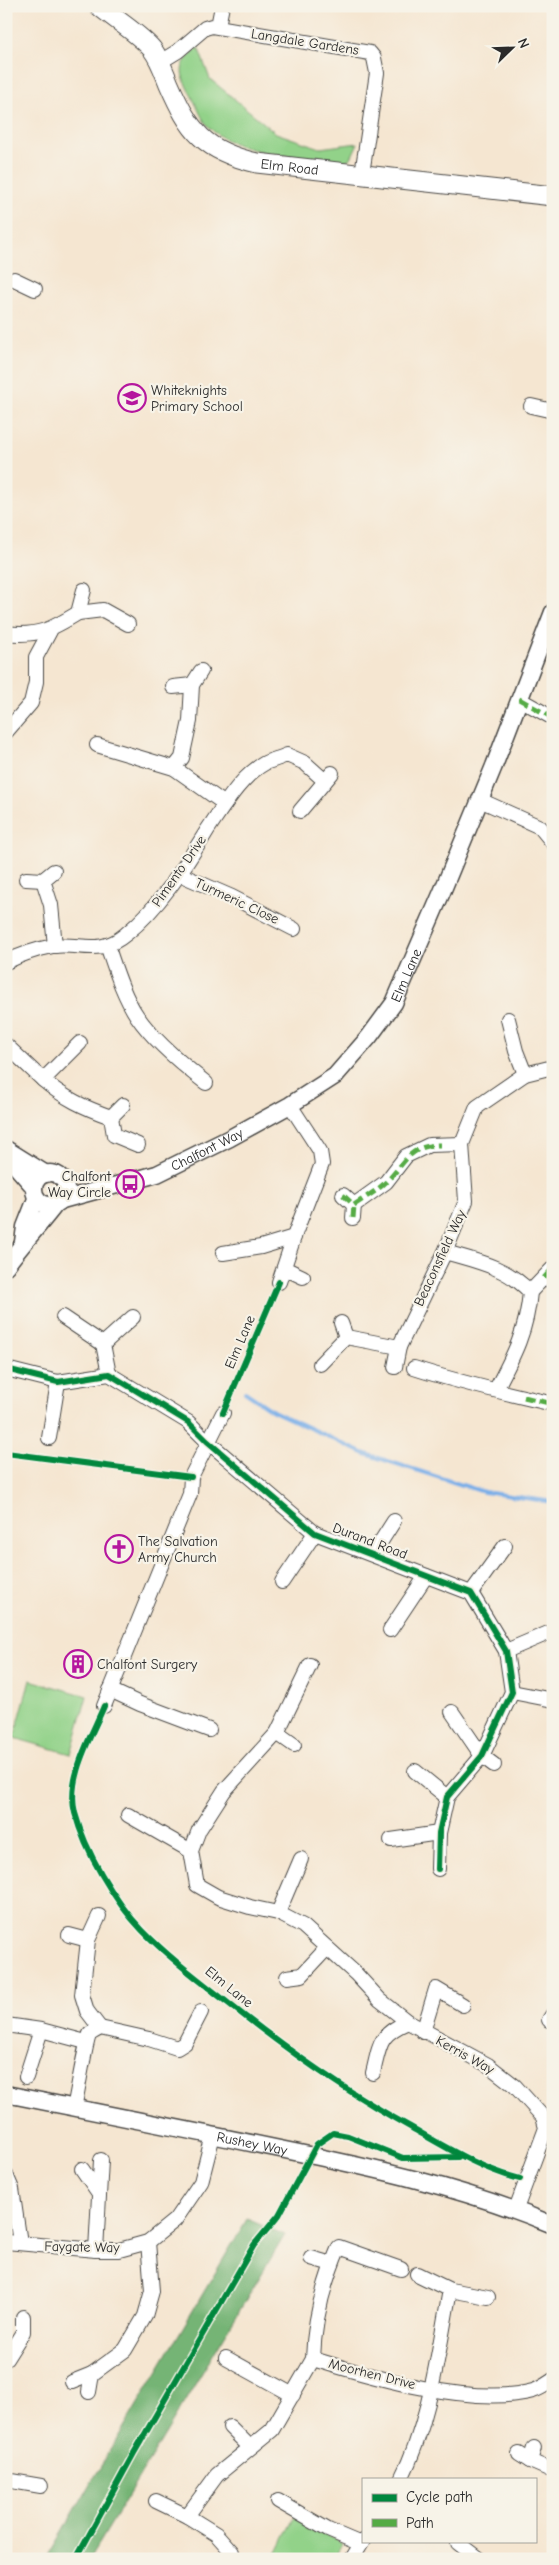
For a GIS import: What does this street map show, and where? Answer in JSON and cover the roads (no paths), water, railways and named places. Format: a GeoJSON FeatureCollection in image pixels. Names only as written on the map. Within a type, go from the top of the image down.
{"type":"FeatureCollection","features":[{"type":"Feature","properties":{"kind":"main road","name":"Elm Road"},"geometry":{"type":"LineString","coordinates":[[99,6],[152,49],[160,62],[182,115],[198,136],[214,148],[240,159],[257,163],[553,196]]}},
{"type":"Feature","properties":{"kind":"street"},"geometry":{"type":"LineString","coordinates":[[160,62],[178,51],[205,28],[218,26],[222,6]]}},
{"type":"Feature","properties":{"kind":"street","name":"Langdale Gardens"},"geometry":{"type":"LineString","coordinates":[[218,26],[266,37],[363,50],[374,58],[377,74],[362,174]]}},
{"type":"Feature","properties":{"kind":"street"},"geometry":{"type":"LineString","coordinates":[[9,280],[35,289]]}},
{"type":"Feature","properties":{"kind":"street"},"geometry":{"type":"LineString","coordinates":[[531,406],[553,411]]}},
{"type":"Feature","properties":{"kind":"street"},"geometry":{"type":"LineString","coordinates":[[78,613],[84,590]]}},
{"type":"Feature","properties":{"kind":"street"},"geometry":{"type":"LineString","coordinates":[[6,634],[19,635],[50,631],[78,613],[103,610],[128,624]]}},
{"type":"Feature","properties":{"kind":"street","name":"Elm Lane"},"geometry":{"type":"LineString","coordinates":[[290,1105],[335,1076],[369,1038],[394,1002],[480,800],[553,612]]}},
{"type":"Feature","properties":{"kind":"street"},"geometry":{"type":"LineString","coordinates":[[6,732],[31,703],[36,682],[36,657],[50,631]]}},
{"type":"Feature","properties":{"kind":"street"},"geometry":{"type":"LineString","coordinates":[[174,768],[182,758],[190,721],[192,685],[201,671]]}},
{"type":"Feature","properties":{"kind":"street"},"geometry":{"type":"LineString","coordinates":[[173,687],[192,685]]}},
{"type":"Feature","properties":{"kind":"street"},"geometry":{"type":"LineString","coordinates":[[519,699],[553,718]]}},
{"type":"Feature","properties":{"kind":"street"},"geometry":{"type":"LineString","coordinates":[[97,744],[174,768],[225,804]]}},
{"type":"Feature","properties":{"kind":"street","name":"Pimento Drive"},"geometry":{"type":"LineString","coordinates":[[6,962],[55,946],[88,948],[107,945],[125,935],[148,914],[179,874],[225,804],[246,779],[265,763],[287,756],[305,763],[329,777],[300,811]]}},
{"type":"Feature","properties":{"kind":"street"},"geometry":{"type":"LineString","coordinates":[[480,800],[540,827],[553,843]]}},
{"type":"Feature","properties":{"kind":"street"},"geometry":{"type":"LineString","coordinates":[[26,879],[43,880],[54,871]]}},
{"type":"Feature","properties":{"kind":"street","name":"Turmeric Close"},"geometry":{"type":"LineString","coordinates":[[179,874],[232,897],[294,929]]}},
{"type":"Feature","properties":{"kind":"street"},"geometry":{"type":"LineString","coordinates":[[43,880],[51,905],[55,946]]}},
{"type":"Feature","properties":{"kind":"street"},"geometry":{"type":"LineString","coordinates":[[107,945],[125,992],[137,1016],[164,1039],[206,1083]]}},
{"type":"Feature","properties":{"kind":"street"},"geometry":{"type":"LineString","coordinates":[[508,1019],[516,1052],[525,1074]]}},
{"type":"Feature","properties":{"kind":"street"},"geometry":{"type":"LineString","coordinates":[[43,1080],[80,1043]]}},
{"type":"Feature","properties":{"kind":"street"},"geometry":{"type":"LineString","coordinates":[[6,1045],[57,1092],[83,1107],[111,1117]]}},
{"type":"Feature","properties":{"kind":"street","name":"Beaconsfield Way"},"geometry":{"type":"LineString","coordinates":[[395,1367],[398,1347],[445,1252],[466,1201],[462,1144],[477,1107],[525,1074],[553,1066]]}},
{"type":"Feature","properties":{"kind":"street"},"geometry":{"type":"LineString","coordinates":[[111,1117],[123,1105]]}},
{"type":"Feature","properties":{"kind":"street"},"geometry":{"type":"LineString","coordinates":[[279,1282],[322,1164],[320,1151],[290,1105]]}},
{"type":"Feature","properties":{"kind":"street","name":"Chalfont Way"},"geometry":{"type":"LineString","coordinates":[[61,1196],[156,1174],[290,1105]]}},
{"type":"Feature","properties":{"kind":"street"},"geometry":{"type":"LineString","coordinates":[[111,1117],[114,1135],[138,1145]]}},
{"type":"Feature","properties":{"kind":"street"},"geometry":{"type":"LineString","coordinates":[[343,1195],[354,1212],[386,1182],[406,1156],[429,1145],[462,1144]]}},
{"type":"Feature","properties":{"kind":"street"},"geometry":{"type":"LineString","coordinates":[[6,1149],[46,1174],[60,1176],[61,1196],[6,1266]]}},
{"type":"Feature","properties":{"kind":"street"},"geometry":{"type":"LineString","coordinates":[[6,1156],[45,1205],[61,1196]]}},
{"type":"Feature","properties":{"kind":"street"},"geometry":{"type":"LineString","coordinates":[[23,1242],[38,1178],[46,1174]]}},
{"type":"Feature","properties":{"kind":"street"},"geometry":{"type":"LineString","coordinates":[[223,1253],[261,1248],[294,1237]]}},
{"type":"Feature","properties":{"kind":"street"},"geometry":{"type":"LineString","coordinates":[[445,1252],[499,1268],[517,1278],[530,1292]]}},
{"type":"Feature","properties":{"kind":"street"},"geometry":{"type":"LineString","coordinates":[[284,1268],[303,1277]]}},
{"type":"Feature","properties":{"kind":"street"},"geometry":{"type":"LineString","coordinates":[[496,1389],[516,1351],[528,1317],[530,1292],[553,1268]]}},
{"type":"Feature","properties":{"kind":"street"},"geometry":{"type":"LineString","coordinates":[[6,1370],[58,1382],[109,1374],[103,1344],[63,1317]]}},
{"type":"Feature","properties":{"kind":"street"},"geometry":{"type":"LineString","coordinates":[[103,1344],[133,1317]]}},
{"type":"Feature","properties":{"kind":"street"},"geometry":{"type":"LineString","coordinates":[[320,1364],[344,1330],[398,1347]]}},
{"type":"Feature","properties":{"kind":"street"},"geometry":{"type":"LineString","coordinates":[[414,1368],[450,1380],[496,1389],[553,1404]]}},
{"type":"Feature","properties":{"kind":"street","name":"Durand Road"},"geometry":{"type":"LineString","coordinates":[[109,1374],[188,1422],[207,1441],[315,1533],[471,1593]]}},
{"type":"Feature","properties":{"kind":"street"},"geometry":{"type":"LineString","coordinates":[[49,1438],[58,1382]]}},
{"type":"Feature","properties":{"kind":"street"},"geometry":{"type":"LineString","coordinates":[[104,1706],[190,1494],[191,1477],[207,1441],[223,1412]]}},
{"type":"Feature","properties":{"kind":"street","name":"Durand Road"},"geometry":{"type":"LineString","coordinates":[[373,1554],[394,1521]]}},
{"type":"Feature","properties":{"kind":"street","name":"Durand Road"},"geometry":{"type":"LineString","coordinates":[[282,1582],[315,1533]]}},
{"type":"Feature","properties":{"kind":"street"},"geometry":{"type":"LineString","coordinates":[[438,1869],[439,1833],[447,1797],[482,1756],[512,1692],[506,1651],[471,1593],[505,1546]]}},
{"type":"Feature","properties":{"kind":"street"},"geometry":{"type":"LineString","coordinates":[[390,1630],[426,1576]]}},
{"type":"Feature","properties":{"kind":"street"},"geometry":{"type":"LineString","coordinates":[[506,1651],[553,1631]]}},
{"type":"Feature","properties":{"kind":"street"},"geometry":{"type":"LineString","coordinates":[[128,1815],[191,1851],[199,1830],[224,1791],[278,1733],[310,1665]]}},
{"type":"Feature","properties":{"kind":"street"},"geometry":{"type":"LineString","coordinates":[[110,1690],[140,1704],[209,1730]]}},
{"type":"Feature","properties":{"kind":"street"},"geometry":{"type":"LineString","coordinates":[[512,1692],[553,1700]]}},
{"type":"Feature","properties":{"kind":"street"},"geometry":{"type":"LineString","coordinates":[[452,1712],[482,1756],[494,1764]]}},
{"type":"Feature","properties":{"kind":"street"},"geometry":{"type":"LineString","coordinates":[[278,1733],[294,1745]]}},
{"type":"Feature","properties":{"kind":"street"},"geometry":{"type":"LineString","coordinates":[[415,1771],[447,1797]]}},
{"type":"Feature","properties":{"kind":"street"},"geometry":{"type":"LineString","coordinates":[[390,1840],[439,1833]]}},
{"type":"Feature","properties":{"kind":"street","name":"Kerris Way"},"geometry":{"type":"LineString","coordinates":[[191,1851],[197,1885],[218,1897],[278,1913],[303,1926],[380,2000],[408,2022],[423,2032],[488,2065],[516,2086],[549,2126],[516,2209]]}},
{"type":"Feature","properties":{"kind":"street"},"geometry":{"type":"LineString","coordinates":[[278,1913],[300,1858]]}},
{"type":"Feature","properties":{"kind":"street"},"geometry":{"type":"LineString","coordinates":[[99,1916],[88,1940],[82,1995],[87,2011],[100,2028],[149,2038],[177,2048],[185,2043],[201,2012]]}},
{"type":"Feature","properties":{"kind":"street"},"geometry":{"type":"LineString","coordinates":[[69,1935],[88,1940]]}},
{"type":"Feature","properties":{"kind":"street"},"geometry":{"type":"LineString","coordinates":[[287,1977],[302,1975],[327,1948]]}},
{"type":"Feature","properties":{"kind":"street","name":"Kerris Way"},"geometry":{"type":"LineString","coordinates":[[423,2032],[433,1986],[463,2005]]}},
{"type":"Feature","properties":{"kind":"street"},"geometry":{"type":"LineString","coordinates":[[373,2073],[382,2038],[393,2028],[408,2022]]}},
{"type":"Feature","properties":{"kind":"street"},"geometry":{"type":"LineString","coordinates":[[6,2025],[41,2030],[86,2042]]}},
{"type":"Feature","properties":{"kind":"street"},"geometry":{"type":"LineString","coordinates":[[74,2108],[84,2066],[86,2042],[90,2034],[100,2028]]}},
{"type":"Feature","properties":{"kind":"street"},"geometry":{"type":"LineString","coordinates":[[26,2077],[41,2030]]}},
{"type":"Feature","properties":{"kind":"street","name":"Rushey Way"},"geometry":{"type":"LineString","coordinates":[[6,2094],[352,2164],[437,2184],[516,2209],[553,2225]]}},
{"type":"Feature","properties":{"kind":"street","name":"Faygate Way"},"geometry":{"type":"LineString","coordinates":[[13,2242],[38,2246],[119,2250],[148,2242],[175,2220],[201,2182],[213,2135]]}},
{"type":"Feature","properties":{"kind":"street"},"geometry":{"type":"LineString","coordinates":[[96,2250],[101,2160]]}},
{"type":"Feature","properties":{"kind":"street"},"geometry":{"type":"LineString","coordinates":[[82,2169],[98,2192]]}},
{"type":"Feature","properties":{"kind":"street"},"geometry":{"type":"LineString","coordinates":[[6,2175],[12,2189],[13,2242]]}},
{"type":"Feature","properties":{"kind":"street"},"geometry":{"type":"LineString","coordinates":[[72,2382],[92,2374],[126,2350],[145,2316],[152,2291],[148,2242]]}},
{"type":"Feature","properties":{"kind":"street","name":"Moorhen Drive"},"geometry":{"type":"LineString","coordinates":[[187,2516],[217,2475],[272,2430],[293,2395],[313,2359],[314,2330],[332,2264],[339,2247],[402,2268]]}},
{"type":"Feature","properties":{"kind":"street"},"geometry":{"type":"LineString","coordinates":[[311,2258],[332,2264]]}},
{"type":"Feature","properties":{"kind":"street"},"geometry":{"type":"LineString","coordinates":[[417,2274],[450,2290],[488,2297]]}},
{"type":"Feature","properties":{"kind":"street","name":"Moorhen Drive"},"geometry":{"type":"LineString","coordinates":[[432,2390],[450,2290]]}},
{"type":"Feature","properties":{"kind":"street"},"geometry":{"type":"LineString","coordinates":[[7,2358],[23,2332],[23,2316]]}},
{"type":"Feature","properties":{"kind":"street"},"geometry":{"type":"LineString","coordinates":[[226,2358],[293,2395]]}},
{"type":"Feature","properties":{"kind":"street","name":"Moorhen Drive"},"geometry":{"type":"LineString","coordinates":[[313,2359],[362,2374],[432,2390],[507,2395],[535,2391],[553,2380]]}},
{"type":"Feature","properties":{"kind":"street"},"geometry":{"type":"LineString","coordinates":[[89,2392],[92,2374]]}},
{"type":"Feature","properties":{"kind":"street"},"geometry":{"type":"LineString","coordinates":[[402,2478],[411,2459],[432,2390]]}},
{"type":"Feature","properties":{"kind":"street"},"geometry":{"type":"LineString","coordinates":[[230,2427],[250,2447]]}},
{"type":"Feature","properties":{"kind":"street"},"geometry":{"type":"LineString","coordinates":[[527,2454],[553,2472]]}},
{"type":"Feature","properties":{"kind":"street"},"geometry":{"type":"LineString","coordinates":[[6,2480],[41,2486]]}},
{"type":"Feature","properties":{"kind":"street"},"geometry":{"type":"LineString","coordinates":[[156,2501],[187,2516],[216,2534],[236,2555]]}},
{"type":"Feature","properties":{"kind":"street"},"geometry":{"type":"LineString","coordinates":[[278,2501],[328,2530],[362,2542],[352,2559]]}},
{"type":"Feature","properties":{"kind":"street"},"geometry":{"type":"LineString","coordinates":[[458,2543],[479,2559]]}},
{"type":"Feature","properties":{"kind":"waterway"},"geometry":{"type":"LineString","coordinates":[[245,1392],[273,1411],[363,1453],[484,1492],[553,1502]]}},
{"type":"Feature","properties":{"kind":"place","name":"Whiteknights Primary School"},"geometry":{"type":"Point","coordinates":[132,398]}},
{"type":"Feature","properties":{"kind":"place","name":"Chalfont Way Circle"},"geometry":{"type":"Point","coordinates":[130,1184]}},
{"type":"Feature","properties":{"kind":"place","name":"The Salvation Army Church"},"geometry":{"type":"Point","coordinates":[119,1549]}},
{"type":"Feature","properties":{"kind":"place","name":"Chalfont Surgery"},"geometry":{"type":"Point","coordinates":[78,1664]}}]}
